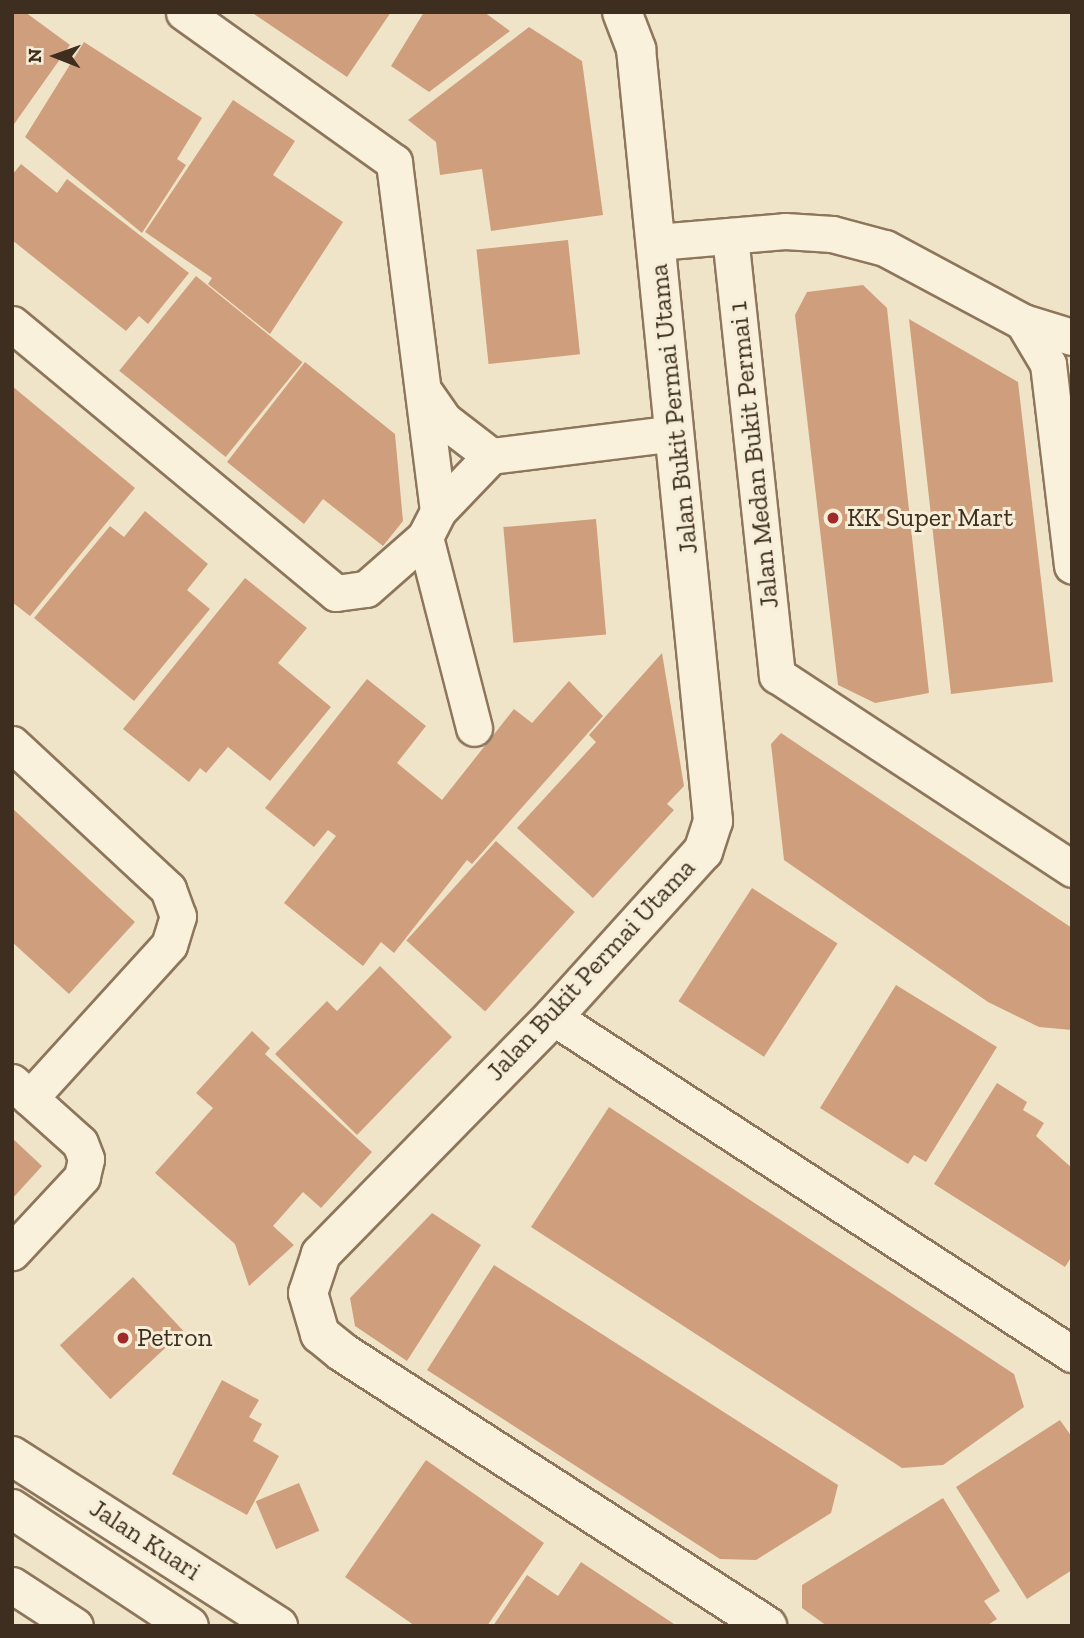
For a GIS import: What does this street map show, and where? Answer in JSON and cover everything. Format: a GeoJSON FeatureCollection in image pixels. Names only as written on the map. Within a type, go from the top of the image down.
{"type":"FeatureCollection","features":[{"type":"Feature","properties":{"kind":"street"},"geometry":{"type":"LineString","coordinates":[[184,12],[394,162],[426,394],[432,524],[474,728]]}},
{"type":"Feature","properties":{"kind":"street","name":"Jalan Bukit Permai Utama"},"geometry":{"type":"LineString","coordinates":[[622,12],[636,49],[713,821],[703,851],[553,1017],[321,1254],[308,1293],[310,1314],[342,1352],[767,1626]]}},
{"type":"Feature","properties":{"kind":"street"},"geometry":{"type":"LineString","coordinates":[[657,242],[730,236],[832,234],[885,248],[1023,322],[1072,337]]}},
{"type":"Feature","properties":{"kind":"street","name":"Jalan Medan Bukit Permai 1"},"geometry":{"type":"LineString","coordinates":[[730,236],[777,675],[1072,869]]}},
{"type":"Feature","properties":{"kind":"street"},"geometry":{"type":"LineString","coordinates":[[1023,322],[1048,364],[1072,566]]}},
{"type":"Feature","properties":{"kind":"street"},"geometry":{"type":"LineString","coordinates":[[12,324],[336,593],[366,589],[432,524],[491,456],[675,433]]}},
{"type":"Feature","properties":{"kind":"street"},"geometry":{"type":"LineString","coordinates":[[426,394],[444,420],[491,456]]}},
{"type":"Feature","properties":{"kind":"street"},"geometry":{"type":"LineString","coordinates":[[12,744],[168,888],[178,916],[169,945],[70,1049],[21,1090],[80,1143],[86,1159],[82,1177],[12,1252]]}},
{"type":"Feature","properties":{"kind":"street"},"geometry":{"type":"LineString","coordinates":[[553,1017],[1072,1354]]}},
{"type":"Feature","properties":{"kind":"street","name":"Jalan Kuari"},"geometry":{"type":"LineString","coordinates":[[12,1456],[278,1626]]}},
{"type":"Feature","properties":{"kind":"street","name":"Jalan Kuari"},"geometry":{"type":"LineString","coordinates":[[12,1509],[189,1626]]}},
{"type":"Feature","properties":{"kind":"street"},"geometry":{"type":"LineString","coordinates":[[12,1586],[75,1626]]}},
{"type":"Feature","properties":{"kind":"building"},"geometry":{"type":"Polygon","coordinates":[[[12,12],[25,12],[70,45],[12,127],[12,12]]]}},
{"type":"Feature","properties":{"kind":"building"},"geometry":{"type":"Polygon","coordinates":[[[251,12],[391,12],[347,77],[251,12]]]}},
{"type":"Feature","properties":{"kind":"building"},"geometry":{"type":"Polygon","coordinates":[[[424,12],[484,12],[510,31],[429,92],[391,66],[424,12]]]}},
{"type":"Feature","properties":{"kind":"building"},"geometry":{"type":"Polygon","coordinates":[[[529,27],[582,61],[603,215],[491,231],[482,169],[440,175],[436,142],[408,120],[529,27]]]}},
{"type":"Feature","properties":{"kind":"building"},"geometry":{"type":"Polygon","coordinates":[[[84,42],[202,118],[177,159],[186,165],[142,233],[25,137],[84,42]]]}},
{"type":"Feature","properties":{"kind":"building"},"geometry":{"type":"Polygon","coordinates":[[[233,100],[295,141],[273,175],[343,222],[270,334],[208,284],[212,278],[145,232],[233,100]]]}},
{"type":"Feature","properties":{"kind":"building"},"geometry":{"type":"Polygon","coordinates":[[[21,164],[57,193],[67,179],[189,273],[148,324],[139,316],[126,331],[12,240],[12,175],[21,164]]]}},
{"type":"Feature","properties":{"kind":"building"},"geometry":{"type":"Polygon","coordinates":[[[568,240],[580,354],[489,364],[477,250],[568,240]]]}},
{"type":"Feature","properties":{"kind":"building"},"geometry":{"type":"Polygon","coordinates":[[[196,276],[302,362],[226,457],[119,371],[196,276]]]}},
{"type":"Feature","properties":{"kind":"building"},"geometry":{"type":"Polygon","coordinates":[[[863,285],[887,308],[929,693],[875,703],[838,685],[795,315],[807,292],[863,285]]]}},
{"type":"Feature","properties":{"kind":"building"},"geometry":{"type":"Polygon","coordinates":[[[909,319],[1018,382],[1053,682],[951,694],[909,319]]]}},
{"type":"Feature","properties":{"kind":"building"},"geometry":{"type":"Polygon","coordinates":[[[305,362],[395,434],[403,521],[383,546],[323,499],[304,524],[227,462],[305,362]]]}},
{"type":"Feature","properties":{"kind":"building"},"geometry":{"type":"Polygon","coordinates":[[[12,386],[135,488],[30,616],[12,602],[12,386]]]}},
{"type":"Feature","properties":{"kind":"building"},"geometry":{"type":"Polygon","coordinates":[[[145,511],[208,564],[187,590],[210,609],[134,701],[34,618],[110,526],[124,537],[145,511]]]}},
{"type":"Feature","properties":{"kind":"building"},"geometry":{"type":"Polygon","coordinates":[[[596,519],[606,635],[513,643],[503,527],[596,519]]]}},
{"type":"Feature","properties":{"kind":"building"},"geometry":{"type":"Polygon","coordinates":[[[245,578],[307,628],[278,663],[331,707],[270,781],[228,747],[206,773],[200,768],[189,782],[123,729],[245,578]]]}},
{"type":"Feature","properties":{"kind":"building"},"geometry":{"type":"Polygon","coordinates":[[[662,653],[684,786],[667,804],[674,810],[593,898],[517,828],[596,742],[589,735],[662,653]]]}},
{"type":"Feature","properties":{"kind":"building"},"geometry":{"type":"Polygon","coordinates":[[[367,679],[426,726],[397,763],[442,800],[514,709],[532,723],[569,681],[603,716],[472,864],[467,860],[394,953],[381,942],[363,966],[284,903],[336,836],[328,830],[314,847],[265,808],[367,679]]]}},
{"type":"Feature","properties":{"kind":"building"},"geometry":{"type":"Polygon","coordinates":[[[781,733],[1072,928],[1072,1030],[1039,1027],[988,1002],[784,860],[771,744],[781,733]]]}},
{"type":"Feature","properties":{"kind":"building"},"geometry":{"type":"Polygon","coordinates":[[[12,808],[135,922],[69,994],[12,942],[12,808]]]}},
{"type":"Feature","properties":{"kind":"building"},"geometry":{"type":"Polygon","coordinates":[[[496,841],[575,912],[485,1012],[406,941],[496,841]]]}},
{"type":"Feature","properties":{"kind":"building"},"geometry":{"type":"Polygon","coordinates":[[[752,888],[838,944],[764,1057],[678,1001],[752,888]]]}},
{"type":"Feature","properties":{"kind":"building"},"geometry":{"type":"Polygon","coordinates":[[[380,966],[452,1037],[357,1135],[275,1054],[327,1001],[337,1011],[380,966]]]}},
{"type":"Feature","properties":{"kind":"building"},"geometry":{"type":"Polygon","coordinates":[[[896,985],[997,1047],[926,1162],[914,1155],[908,1164],[820,1108],[896,985]]]}},
{"type":"Feature","properties":{"kind":"building"},"geometry":{"type":"Polygon","coordinates":[[[252,1031],[270,1048],[265,1054],[372,1152],[321,1208],[303,1192],[273,1226],[294,1245],[249,1286],[235,1244],[155,1173],[213,1108],[196,1093],[252,1031]]]}},
{"type":"Feature","properties":{"kind":"building"},"geometry":{"type":"Polygon","coordinates":[[[997,1083],[1027,1102],[1023,1110],[1044,1123],[1036,1136],[1072,1168],[1072,1256],[1065,1267],[934,1184],[997,1083]]]}},
{"type":"Feature","properties":{"kind":"building"},"geometry":{"type":"Polygon","coordinates":[[[609,1107],[1014,1374],[1024,1407],[943,1465],[902,1468],[531,1227],[609,1107]]]}},
{"type":"Feature","properties":{"kind":"building"},"geometry":{"type":"Polygon","coordinates":[[[12,1138],[42,1166],[12,1199],[12,1138]]]}},
{"type":"Feature","properties":{"kind":"building"},"geometry":{"type":"Polygon","coordinates":[[[432,1213],[481,1245],[407,1361],[355,1326],[350,1298],[432,1213]]]}},
{"type":"Feature","properties":{"kind":"building"},"geometry":{"type":"Polygon","coordinates":[[[494,1265],[838,1485],[831,1513],[756,1560],[720,1559],[427,1370],[494,1265]]]}},
{"type":"Feature","properties":{"kind":"building","name":"Petron"},"geometry":{"type":"Polygon","coordinates":[[[133,1277],[183,1331],[110,1399],[60,1345],[133,1277]]]}},
{"type":"Feature","properties":{"kind":"building"},"geometry":{"type":"Polygon","coordinates":[[[222,1380],[259,1400],[249,1417],[262,1424],[253,1441],[279,1456],[247,1515],[172,1474],[222,1380]]]}},
{"type":"Feature","properties":{"kind":"building"},"geometry":{"type":"Polygon","coordinates":[[[1060,1420],[1072,1437],[1072,1570],[1027,1599],[956,1487],[1060,1420]]]}},
{"type":"Feature","properties":{"kind":"building"},"geometry":{"type":"Polygon","coordinates":[[[426,1460],[544,1543],[487,1626],[415,1626],[345,1577],[426,1460]]]}},
{"type":"Feature","properties":{"kind":"building"},"geometry":{"type":"Polygon","coordinates":[[[299,1483],[319,1531],[276,1549],[256,1501],[299,1483]]]}},
{"type":"Feature","properties":{"kind":"building"},"geometry":{"type":"Polygon","coordinates":[[[943,1498],[1000,1591],[984,1601],[997,1619],[986,1626],[827,1626],[802,1608],[802,1585],[943,1498]]]}},
{"type":"Feature","properties":{"kind":"building"},"geometry":{"type":"Polygon","coordinates":[[[581,1562],[677,1626],[493,1626],[527,1575],[558,1596],[581,1562]]]}},
{"type":"Feature","properties":{"kind":"place","name":"KK Super Mart"},"geometry":{"type":"Point","coordinates":[833,518]}},
{"type":"Feature","properties":{"kind":"place","name":"Petron"},"geometry":{"type":"Point","coordinates":[123,1338]}}]}
